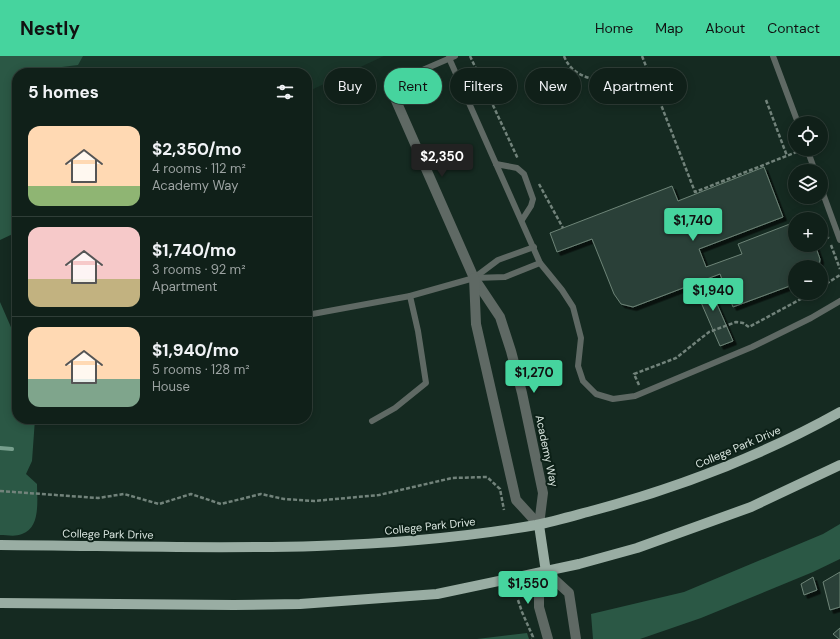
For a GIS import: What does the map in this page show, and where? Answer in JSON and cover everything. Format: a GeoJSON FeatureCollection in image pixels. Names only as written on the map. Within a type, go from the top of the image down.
{"type":"FeatureCollection","features":[{"type":"Feature","properties":{"kind":"main road","name":"College Park Drive"},"geometry":{"type":"LineString","coordinates":[[0,545],[232,548],[292,547],[392,543],[491,532],[538,524],[624,502],[710,473],[790,438],[840,412]]}},
{"type":"Feature","properties":{"kind":"main road"},"geometry":{"type":"LineString","coordinates":[[0,603],[226,605],[300,604],[437,594],[546,572],[637,548],[751,506],[840,465]]}},
{"type":"Feature","properties":{"kind":"main road"},"geometry":{"type":"LineString","coordinates":[[538,524],[546,572]]}},
{"type":"Feature","properties":{"kind":"street","name":"Academy Way"},"geometry":{"type":"LineString","coordinates":[[397,104],[474,278],[500,317],[515,365],[544,493],[538,524]]}},
{"type":"Feature","properties":{"kind":"street","name":"Academy Way"},"geometry":{"type":"LineString","coordinates":[[474,278],[476,324],[516,500],[538,524]]}},
{"type":"Feature","properties":{"kind":"street"},"geometry":{"type":"LineString","coordinates":[[548,639],[539,608],[539,594],[546,572],[569,593],[576,639]]}},
{"type":"Feature","properties":{"kind":"lane"},"geometry":{"type":"LineString","coordinates":[[773,56],[795,116]]}},
{"type":"Feature","properties":{"kind":"lane"},"geometry":{"type":"LineString","coordinates":[[427,68],[452,57],[496,164],[540,263],[562,290],[573,307],[581,338],[578,366],[583,381],[596,394],[614,400],[642,394],[752,347],[811,318],[840,301]]}},
{"type":"Feature","properties":{"kind":"lane"},"geometry":{"type":"LineString","coordinates":[[496,164],[517,168],[524,174],[533,199],[531,206],[522,220]]}},
{"type":"Feature","properties":{"kind":"lane"},"geometry":{"type":"LineString","coordinates":[[827,204],[840,240]]}},
{"type":"Feature","properties":{"kind":"lane"},"geometry":{"type":"LineString","coordinates":[[474,278],[498,260],[534,247]]}},
{"type":"Feature","properties":{"kind":"lane"},"geometry":{"type":"LineString","coordinates":[[312,314],[410,296],[474,278],[505,277],[540,263]]}},
{"type":"Feature","properties":{"kind":"lane"},"geometry":{"type":"LineString","coordinates":[[372,421],[395,408],[426,384],[418,331],[410,296]]}},
{"type":"Feature","properties":{"kind":"path"},"geometry":{"type":"LineString","coordinates":[[470,56],[518,160],[524,161]]}},
{"type":"Feature","properties":{"kind":"path"},"geometry":{"type":"LineString","coordinates":[[564,56],[569,66],[583,77],[589,78]]}},
{"type":"Feature","properties":{"kind":"path"},"geometry":{"type":"LineString","coordinates":[[642,56],[647,68]]}},
{"type":"Feature","properties":{"kind":"path"},"geometry":{"type":"LineString","coordinates":[[661,104],[695,192],[787,156],[766,100]]}},
{"type":"Feature","properties":{"kind":"path"},"geometry":{"type":"LineString","coordinates":[[536,179],[563,228]]}},
{"type":"Feature","properties":{"kind":"path"},"geometry":{"type":"LineString","coordinates":[[828,283],[840,275]]}},
{"type":"Feature","properties":{"kind":"path"},"geometry":{"type":"LineString","coordinates":[[642,394],[634,374],[676,358],[709,332],[736,322],[743,323],[749,327],[799,300]]}},
{"type":"Feature","properties":{"kind":"path"},"geometry":{"type":"LineString","coordinates":[[0,491],[98,498],[124,494],[160,504],[190,494],[221,504],[261,494],[284,499],[314,501],[380,495],[452,478],[487,477],[500,489],[504,510]]}},
{"type":"Feature","properties":{"kind":"path"},"geometry":{"type":"LineString","coordinates":[[518,600],[533,637],[532,639]]}},
{"type":"Feature","properties":{"kind":"shaded area"},"geometry":{"type":"Polygon","coordinates":[[[0,56],[384,56],[358,68],[324,68],[324,84],[312,90],[312,68],[12,68],[0,56]]]}},
{"type":"Feature","properties":{"kind":"shaded area"},"geometry":{"type":"Polygon","coordinates":[[[0,56],[83,56],[78,65],[54,68],[12,68],[12,234],[0,240],[0,56]]]}},
{"type":"Feature","properties":{"kind":"shaded area"},"geometry":{"type":"Polygon","coordinates":[[[0,302],[12,330],[12,424],[35,424],[32,461],[26,474],[37,484],[37,512],[32,526],[28,531],[14,536],[0,535],[0,302]]]}},
{"type":"Feature","properties":{"kind":"shaded area"},"geometry":{"type":"Polygon","coordinates":[[[840,524],[840,559],[813,572],[701,618],[640,639],[593,639],[591,614],[684,592],[823,534],[840,524]]]}},
{"type":"Feature","properties":{"kind":"shaded area"},"geometry":{"type":"Polygon","coordinates":[[[527,633],[529,639],[477,639],[527,633]]]}},
{"type":"Feature","properties":{"kind":"building"},"geometry":{"type":"Polygon","coordinates":[[[764,167],[783,217],[699,249],[706,267],[742,254],[738,244],[788,225],[788,252],[818,252],[820,260],[788,260],[788,287],[733,307],[720,274],[633,307],[621,304],[614,294],[592,239],[557,252],[550,233],[672,186],[678,201],[764,167]]]}},
{"type":"Feature","properties":{"kind":"building"},"geometry":{"type":"Polygon","coordinates":[[[706,279],[733,341],[720,346],[693,284],[706,279]]]}},
{"type":"Feature","properties":{"kind":"building"},"geometry":{"type":"Polygon","coordinates":[[[840,572],[840,607],[830,610],[823,582],[840,572]]]}},
{"type":"Feature","properties":{"kind":"building"},"geometry":{"type":"Polygon","coordinates":[[[813,577],[817,590],[804,595],[801,584],[813,577]]]}},
{"type":"Feature","properties":{"kind":"building"},"geometry":{"type":"Polygon","coordinates":[[[840,628],[840,639],[839,639],[833,634],[840,628]]]}},
{"type":"Feature","properties":{"kind":"waterway"},"geometry":{"type":"LineString","coordinates":[[0,448],[12,449]]}}]}
